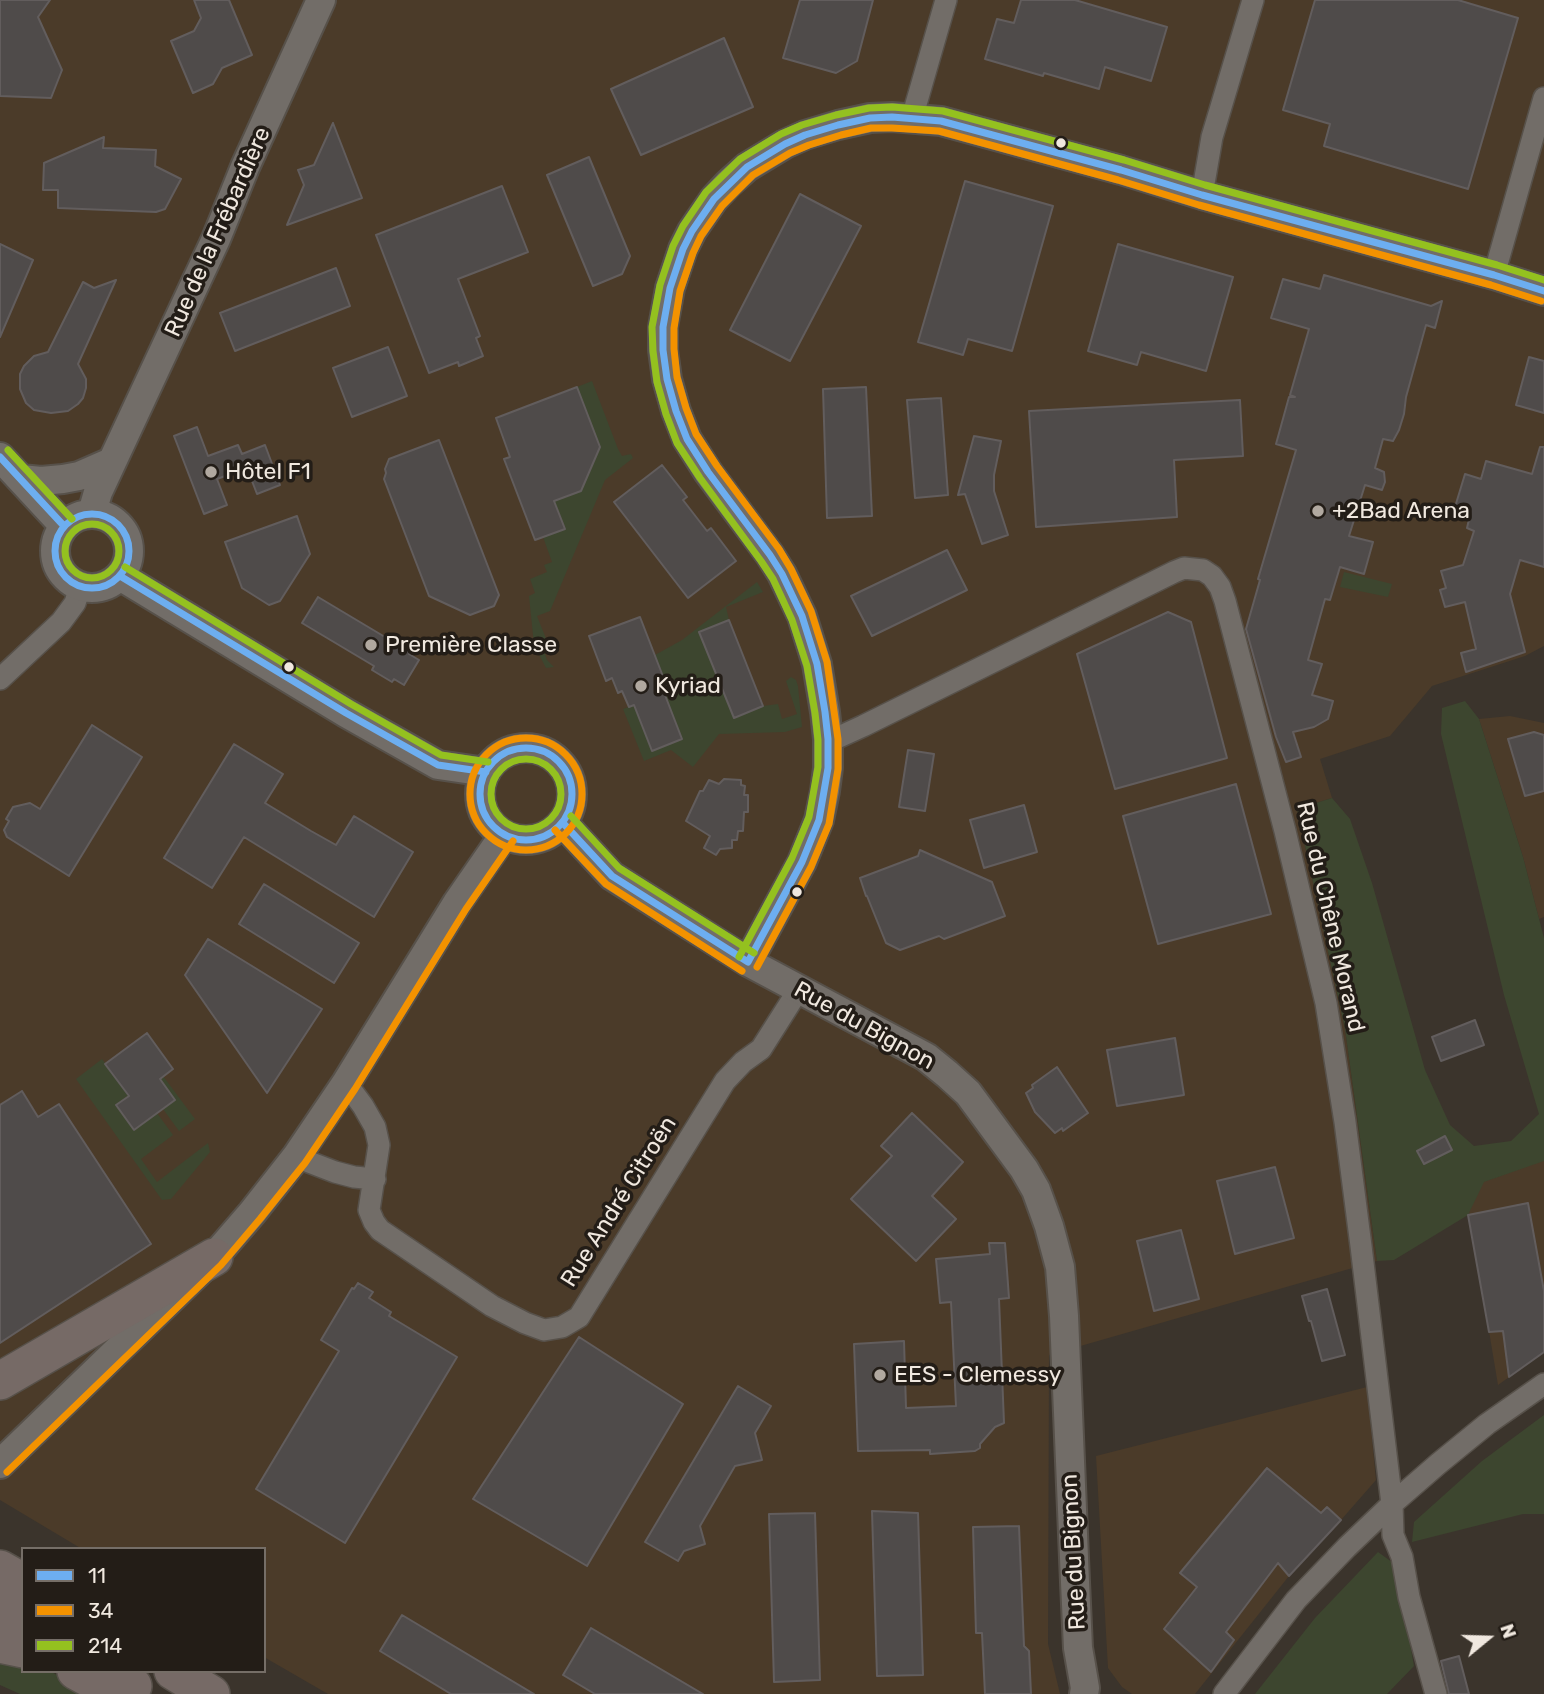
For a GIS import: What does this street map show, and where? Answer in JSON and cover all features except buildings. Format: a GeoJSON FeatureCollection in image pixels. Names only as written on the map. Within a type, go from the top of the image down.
{"type":"FeatureCollection","features":[{"type":"Feature","properties":{"kind":"highway"},"geometry":{"type":"LineString","coordinates":[[0,1381],[214,1257]]}},
{"type":"Feature","properties":{"kind":"highway"},"geometry":{"type":"LineString","coordinates":[[0,1569],[21,1581]]}},
{"type":"Feature","properties":{"kind":"highway"},"geometry":{"type":"LineString","coordinates":[[0,1607],[21,1620]]}},
{"type":"Feature","properties":{"kind":"highway"},"geometry":{"type":"LineString","coordinates":[[0,1644],[21,1649]]}},
{"type":"Feature","properties":{"kind":"highway"},"geometry":{"type":"LineString","coordinates":[[80,1673],[98,1683],[129,1684]]}},
{"type":"Feature","properties":{"kind":"highway"},"geometry":{"type":"LineString","coordinates":[[176,1673],[211,1694]]}},
{"type":"Feature","properties":{"kind":"street","name":"Rue de la Frébardière"},"geometry":{"type":"LineString","coordinates":[[92,513],[111,462],[216,239],[245,167],[321,0]]}},
{"type":"Feature","properties":{"kind":"street"},"geometry":{"type":"LineString","coordinates":[[912,118],[946,0]]}},
{"type":"Feature","properties":{"kind":"street"},"geometry":{"type":"LineString","coordinates":[[1202,195],[1212,137],[1253,0]]}},
{"type":"Feature","properties":{"kind":"street"},"geometry":{"type":"LineString","coordinates":[[1494,275],[1544,98]]}},
{"type":"Feature","properties":{"kind":"street"},"geometry":{"type":"LineString","coordinates":[[748,962],[811,844],[819,820],[825,791],[828,739],[821,681],[810,636],[782,574],[687,439],[667,379],[663,350],[663,327],[670,288],[683,249],[714,200],[747,167],[785,144],[826,128],[870,118],[941,121],[1544,291]]}},
{"type":"Feature","properties":{"kind":"street"},"geometry":{"type":"LineString","coordinates":[[0,457],[64,526]]}},
{"type":"Feature","properties":{"kind":"street"},"geometry":{"type":"LineString","coordinates":[[21,479],[63,480],[111,462]]}},
{"type":"Feature","properties":{"kind":"street"},"geometry":{"type":"LineString","coordinates":[[92,513],[115,520],[129,541],[130,553],[120,576],[112,583],[91,588],[80,587],[69,581],[56,561],[54,548],[57,536],[64,526],[82,514],[92,513]]}},
{"type":"Feature","properties":{"kind":"street","name":"Rue du Chêne Morand"},"geometry":{"type":"LineString","coordinates":[[828,739],[863,726],[1184,568],[1203,570],[1212,576],[1220,587],[1285,831],[1326,1003],[1345,1122],[1392,1504],[1393,1535],[1402,1557],[1409,1597],[1436,1694]]}},
{"type":"Feature","properties":{"kind":"street"},"geometry":{"type":"LineString","coordinates":[[120,576],[346,713],[438,765],[486,772]]}},
{"type":"Feature","properties":{"kind":"street"},"geometry":{"type":"LineString","coordinates":[[0,679],[61,622],[75,603],[80,587]]}},
{"type":"Feature","properties":{"kind":"street"},"geometry":{"type":"LineString","coordinates":[[519,748],[534,748],[558,761],[571,784],[572,797],[563,822],[542,838],[529,840],[504,835],[492,826],[484,814],[480,800],[481,785],[494,761],[506,752],[519,748]]}},
{"type":"Feature","properties":{"kind":"street","name":"Rue du Bignon"},"geometry":{"type":"LineString","coordinates":[[563,822],[612,876],[748,962],[926,1057],[968,1093],[1024,1169],[1036,1190],[1060,1267],[1076,1609],[1079,1648],[1087,1692]]}},
{"type":"Feature","properties":{"kind":"street"},"geometry":{"type":"LineString","coordinates":[[0,1464],[214,1257],[296,1157],[504,835]]}},
{"type":"Feature","properties":{"kind":"street","name":"Rue André Citroën"},"geometry":{"type":"LineString","coordinates":[[346,1083],[375,1127],[379,1145],[369,1210],[380,1230],[492,1306],[544,1330],[562,1327],[579,1317],[725,1081],[743,1062],[761,1049],[799,989]]}},
{"type":"Feature","properties":{"kind":"street"},"geometry":{"type":"LineString","coordinates":[[296,1157],[335,1172],[375,1179]]}},
{"type":"Feature","properties":{"kind":"street"},"geometry":{"type":"LineString","coordinates":[[1224,1694],[1296,1600],[1347,1547],[1392,1504],[1487,1424],[1544,1384]]}},
{"type":"Feature","properties":{"kind":"shaded area"},"geometry":{"type":"Polygon","coordinates":[[[0,0],[1544,0],[1544,646],[1525,656],[1432,686],[1390,736],[1320,759],[1332,798],[1297,809],[1345,1029],[1377,1261],[1049,1355],[1048,1644],[1060,1694],[328,1694],[266,1658],[266,1547],[79,1547],[0,1500],[0,0]]]}},
{"type":"Feature","properties":{"kind":"shaded area"},"geometry":{"type":"Polygon","coordinates":[[[1510,716],[1544,723],[1544,917],[1539,919],[1523,857],[1479,719],[1510,716]]]}},
{"type":"Feature","properties":{"kind":"shaded area"},"geometry":{"type":"Polygon","coordinates":[[[1544,1160],[1544,1352],[1498,1385],[1465,1188],[1544,1160]]]}},
{"type":"Feature","properties":{"kind":"shaded area"},"geometry":{"type":"Polygon","coordinates":[[[1367,1387],[1376,1480],[1289,1576],[1195,1694],[1132,1694],[1122,1687],[1108,1668],[1096,1456],[1367,1387]]]}},
{"type":"Feature","properties":{"kind":"green space"},"geometry":{"type":"Polygon","coordinates":[[[592,381],[618,449],[622,456],[631,454],[633,458],[605,480],[550,611],[537,616],[547,641],[542,645],[547,660],[554,667],[546,668],[534,645],[529,596],[535,593],[530,579],[547,572],[544,565],[552,562],[543,537],[565,528],[554,501],[581,491],[600,447],[577,387],[592,381]]]}},
{"type":"Feature","properties":{"kind":"green space"},"geometry":{"type":"Polygon","coordinates":[[[1344,572],[1392,584],[1388,597],[1340,587],[1344,572]]]}},
{"type":"Feature","properties":{"kind":"green space"},"geometry":{"type":"Polygon","coordinates":[[[757,582],[763,592],[726,607],[729,620],[700,633],[734,718],[763,706],[778,704],[782,719],[797,714],[786,681],[791,677],[796,680],[798,686],[802,727],[785,732],[719,734],[693,767],[671,750],[644,761],[623,709],[634,705],[652,751],[682,739],[665,695],[669,692],[655,655],[682,640],[757,582]]]}},
{"type":"Feature","properties":{"kind":"green space"},"geometry":{"type":"Polygon","coordinates":[[[1465,701],[1479,719],[1523,857],[1544,938],[1544,1161],[1484,1182],[1468,1215],[1394,1260],[1377,1261],[1345,1029],[1297,809],[1332,798],[1350,819],[1372,883],[1425,1070],[1450,1125],[1474,1146],[1511,1141],[1539,1114],[1504,995],[1441,734],[1442,708],[1465,701]]]}},
{"type":"Feature","properties":{"kind":"green space"},"geometry":{"type":"Polygon","coordinates":[[[102,1059],[129,1095],[116,1105],[134,1130],[157,1113],[173,1135],[141,1159],[157,1182],[208,1143],[210,1152],[171,1199],[162,1200],[76,1079],[102,1059]]]}},
{"type":"Feature","properties":{"kind":"green space"},"geometry":{"type":"Polygon","coordinates":[[[163,1076],[195,1119],[179,1131],[163,1109],[160,1079],[163,1076]]]}},
{"type":"Feature","properties":{"kind":"green space"},"geometry":{"type":"Polygon","coordinates":[[[1544,1415],[1544,1514],[1523,1514],[1412,1542],[1414,1522],[1482,1461],[1544,1415]]]}},
{"type":"Feature","properties":{"kind":"green space"},"geometry":{"type":"Polygon","coordinates":[[[1378,1552],[1396,1565],[1414,1666],[1387,1694],[1255,1694],[1315,1618],[1378,1552]]]}},
{"type":"Feature","properties":{"kind":"green space"},"geometry":{"type":"Polygon","coordinates":[[[0,1653],[21,1658],[21,1673],[53,1673],[89,1694],[20,1694],[0,1685],[0,1653]]]}},
{"type":"Feature","properties":{"kind":"transit line","name":"214"},"geometry":{"type":"LineString","coordinates":[[739,957],[792,858],[809,817],[818,767],[815,713],[807,666],[792,620],[773,579],[677,443],[657,382],[652,327],[660,285],[683,226],[706,192],[740,159],[781,134],[836,115],[869,108],[892,107],[943,111],[1544,280]]}},
{"type":"Feature","properties":{"kind":"transit line","name":"11"},"geometry":{"type":"LineString","coordinates":[[748,962],[802,862],[819,820],[828,768],[825,712],[817,664],[802,616],[770,555],[708,472],[687,439],[667,379],[663,350],[663,327],[670,288],[683,249],[714,199],[747,167],[785,144],[838,125],[870,118],[892,117],[941,121],[1544,291]]}},
{"type":"Feature","properties":{"kind":"transit line","name":"34"},"geometry":{"type":"LineString","coordinates":[[757,967],[811,867],[829,824],[838,769],[838,739],[827,662],[811,611],[779,549],[696,434],[677,377],[674,328],[680,291],[693,253],[701,236],[722,206],[753,175],[790,153],[841,135],[871,128],[939,131],[1541,301]]}},
{"type":"Feature","properties":{"kind":"transit line","name":"214"},"geometry":{"type":"LineString","coordinates":[[8,450],[72,519]]}},
{"type":"Feature","properties":{"kind":"transit line","name":"11"},"geometry":{"type":"LineString","coordinates":[[0,457],[64,526]]}},
{"type":"Feature","properties":{"kind":"transit line","name":"11"},"geometry":{"type":"LineString","coordinates":[[85,514],[99,514],[113,520],[123,530],[129,551],[127,565],[113,582],[99,588],[85,588],[71,582],[61,572],[55,558],[55,544],[61,530],[71,520],[85,514]]}},
{"type":"Feature","properties":{"kind":"transit line","name":"214"},"geometry":{"type":"LineString","coordinates":[[92,524],[111,532],[119,551],[111,570],[92,578],[73,570],[65,551],[73,532],[92,524]]}},
{"type":"Feature","properties":{"kind":"transit line","name":"214"},"geometry":{"type":"LineString","coordinates":[[125,567],[351,704],[441,755],[488,762]]}},
{"type":"Feature","properties":{"kind":"transit line","name":"11"},"geometry":{"type":"LineString","coordinates":[[120,576],[346,713],[438,765],[486,772]]}},
{"type":"Feature","properties":{"kind":"transit line","name":"34"},"geometry":{"type":"LineString","coordinates":[[526,738],[548,742],[566,754],[578,772],[582,794],[578,816],[566,834],[548,846],[526,850],[504,846],[486,834],[474,816],[470,794],[474,772],[486,754],[504,742],[526,738]]}},
{"type":"Feature","properties":{"kind":"transit line","name":"11"},"geometry":{"type":"LineString","coordinates":[[526,748],[544,752],[558,762],[568,776],[572,794],[568,812],[558,826],[544,836],[526,840],[508,836],[494,826],[484,812],[480,794],[484,776],[494,762],[508,752],[526,748]]}},
{"type":"Feature","properties":{"kind":"transit line","name":"214"},"geometry":{"type":"LineString","coordinates":[[533,759],[546,765],[555,774],[559,780],[561,794],[559,808],[551,819],[540,827],[519,829],[501,819],[493,808],[491,787],[501,769],[512,761],[533,759]]}},
{"type":"Feature","properties":{"kind":"transit line","name":"214"},"geometry":{"type":"LineString","coordinates":[[571,816],[619,868],[754,953]]}},
{"type":"Feature","properties":{"kind":"transit line","name":"11"},"geometry":{"type":"LineString","coordinates":[[563,823],[612,876],[748,962]]}},
{"type":"Feature","properties":{"kind":"transit line","name":"34"},"geometry":{"type":"LineString","coordinates":[[555,830],[606,884],[742,971]]}},
{"type":"Feature","properties":{"kind":"transit line","name":"34"},"geometry":{"type":"LineString","coordinates":[[7,1472],[221,1265],[305,1163],[355,1089],[466,909],[513,841]]}},
{"type":"Feature","properties":{"kind":"place","name":"Hôtel F1"},"geometry":{"type":"Point","coordinates":[211,472]}},
{"type":"Feature","properties":{"kind":"place","name":"+2Bad Arena"},"geometry":{"type":"Point","coordinates":[1318,511]}},
{"type":"Feature","properties":{"kind":"place","name":"Première Classe"},"geometry":{"type":"Point","coordinates":[371,645]}},
{"type":"Feature","properties":{"kind":"place","name":"Kyriad"},"geometry":{"type":"Point","coordinates":[641,686]}},
{"type":"Feature","properties":{"kind":"place","name":"EES - Clemessy"},"geometry":{"type":"Point","coordinates":[880,1375]}}]}
